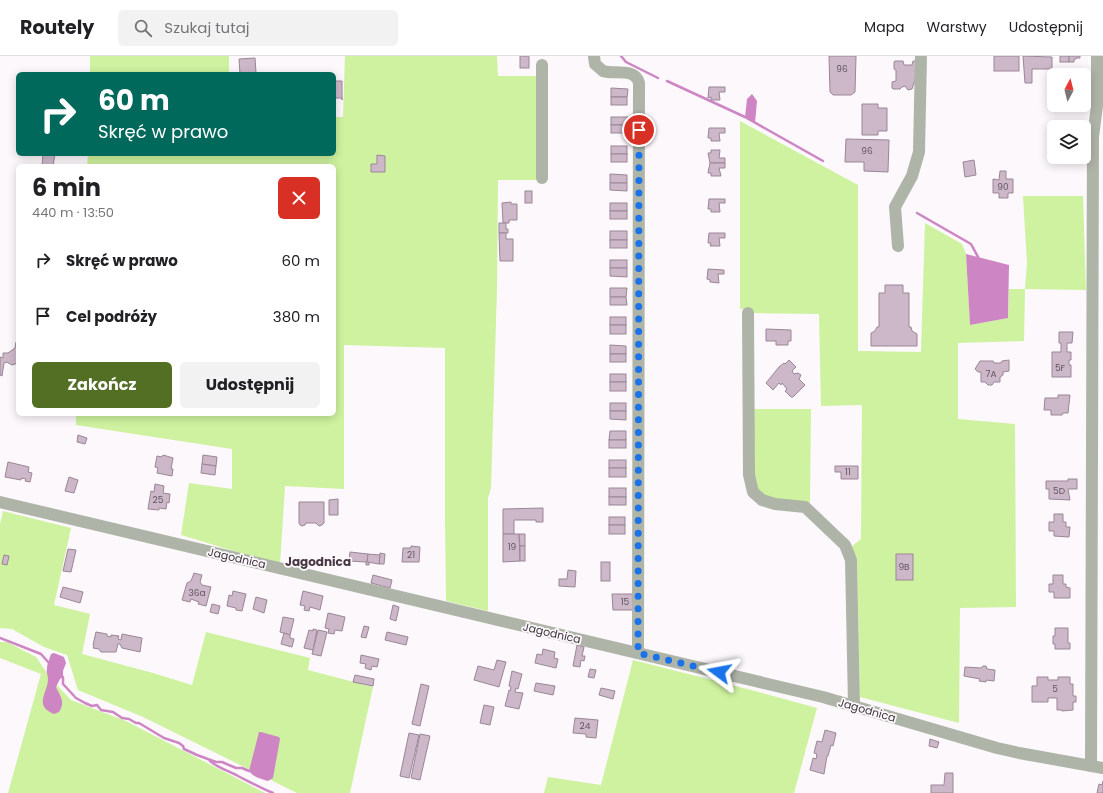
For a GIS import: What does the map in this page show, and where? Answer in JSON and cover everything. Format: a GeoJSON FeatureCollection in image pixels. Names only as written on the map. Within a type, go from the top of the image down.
{"type":"FeatureCollection","features":[{"type":"Feature","properties":{"kind":"street"},"geometry":{"type":"LineString","coordinates":[[594,56],[595,64],[603,71],[627,72],[638,80],[639,83],[638,653]]}},
{"type":"Feature","properties":{"kind":"street"},"geometry":{"type":"LineString","coordinates":[[898,246],[895,207],[912,176],[920,152],[921,56]]}},
{"type":"Feature","properties":{"kind":"street"},"geometry":{"type":"LineString","coordinates":[[1091,766],[1097,589],[1098,285],[1093,136],[1097,106],[1097,56]]}},
{"type":"Feature","properties":{"kind":"street"},"geometry":{"type":"LineString","coordinates":[[542,65],[542,178]]}},
{"type":"Feature","properties":{"kind":"street"},"geometry":{"type":"LineString","coordinates":[[748,313],[750,483],[753,492],[762,500],[775,504],[805,507],[845,545],[851,560],[854,705]]}},
{"type":"Feature","properties":{"kind":"street","name":"Jagodnica"},"geometry":{"type":"LineString","coordinates":[[0,502],[854,705],[1019,754],[1103,768]]}},
{"type":"Feature","properties":{"kind":"green space"},"geometry":{"type":"Polygon","coordinates":[[[90,56],[229,56],[229,72],[90,72],[90,56]]]}},
{"type":"Feature","properties":{"kind":"green space"},"geometry":{"type":"Polygon","coordinates":[[[345,56],[497,56],[498,76],[548,76],[548,180],[498,180],[497,288],[491,488],[488,498],[488,611],[446,601],[445,348],[344,345],[344,489],[285,486],[280,565],[181,535],[189,483],[232,489],[232,449],[76,425],[76,416],[336,416],[336,164],[87,164],[88,156],[336,156],[336,117],[343,117],[345,56]]]}},
{"type":"Feature","properties":{"kind":"green space"},"geometry":{"type":"Polygon","coordinates":[[[740,121],[858,185],[858,351],[921,352],[925,223],[962,244],[966,254],[970,325],[1008,318],[1009,289],[1025,289],[1024,341],[958,343],[958,419],[1015,424],[1016,607],[960,608],[959,723],[860,697],[857,559],[851,547],[861,539],[862,405],[821,406],[819,314],[752,313],[752,309],[740,309],[740,121]]]}},
{"type":"Feature","properties":{"kind":"green space"},"geometry":{"type":"Polygon","coordinates":[[[1023,196],[1083,196],[1086,290],[1025,289],[1027,263],[1023,196]]]}},
{"type":"Feature","properties":{"kind":"green space"},"geometry":{"type":"Polygon","coordinates":[[[753,409],[811,409],[810,503],[765,497],[757,488],[754,477],[753,409]]]}},
{"type":"Feature","properties":{"kind":"green space"},"geometry":{"type":"Polygon","coordinates":[[[3,511],[71,528],[54,605],[90,614],[82,654],[192,685],[206,632],[310,658],[308,670],[373,687],[350,793],[297,793],[143,717],[78,690],[67,655],[44,647],[12,629],[0,628],[0,524],[3,511]]]}},
{"type":"Feature","properties":{"kind":"green space"},"geometry":{"type":"Polygon","coordinates":[[[0,642],[7,642],[36,657],[51,679],[71,700],[126,721],[265,793],[8,793],[41,674],[0,658],[0,642]]]}},
{"type":"Feature","properties":{"kind":"green space"},"geometry":{"type":"Polygon","coordinates":[[[633,660],[817,708],[794,793],[544,793],[548,777],[601,785],[633,660]]]}},
{"type":"Feature","properties":{"kind":"shaded area"},"geometry":{"type":"Polygon","coordinates":[[[752,94],[757,101],[755,123],[745,117],[747,99],[752,94]]]}},
{"type":"Feature","properties":{"kind":"shaded area"},"geometry":{"type":"Polygon","coordinates":[[[966,254],[1009,265],[1008,318],[970,325],[966,254]]]}},
{"type":"Feature","properties":{"kind":"shaded area"},"geometry":{"type":"Polygon","coordinates":[[[54,653],[64,657],[66,663],[63,671],[63,677],[60,679],[56,687],[62,699],[62,705],[59,712],[54,714],[44,707],[43,698],[48,679],[47,665],[51,654],[54,653]]]}},
{"type":"Feature","properties":{"kind":"shaded area"},"geometry":{"type":"Polygon","coordinates":[[[259,732],[279,737],[280,739],[273,778],[268,781],[260,779],[249,771],[259,732]]]}},
{"type":"Feature","properties":{"kind":"building"},"geometry":{"type":"Polygon","coordinates":[[[520,56],[529,56],[529,68],[520,68],[520,56]]]}},
{"type":"Feature","properties":{"kind":"building"},"geometry":{"type":"Polygon","coordinates":[[[829,56],[856,56],[855,92],[851,95],[833,95],[830,92],[829,56]]]}},
{"type":"Feature","properties":{"kind":"building"},"geometry":{"type":"Polygon","coordinates":[[[994,56],[1019,56],[1019,71],[994,71],[994,56]]]}},
{"type":"Feature","properties":{"kind":"building"},"geometry":{"type":"Polygon","coordinates":[[[1023,56],[1052,57],[1052,68],[1032,69],[1032,83],[1025,83],[1023,56]]]}},
{"type":"Feature","properties":{"kind":"building"},"geometry":{"type":"Polygon","coordinates":[[[1060,56],[1069,56],[1069,62],[1060,62],[1060,56]]]}},
{"type":"Feature","properties":{"kind":"building"},"geometry":{"type":"Polygon","coordinates":[[[1069,56],[1080,56],[1080,58],[1074,59],[1074,62],[1069,62],[1069,56]]]}},
{"type":"Feature","properties":{"kind":"building"},"geometry":{"type":"Polygon","coordinates":[[[255,58],[256,72],[240,72],[239,59],[255,58]]]}},
{"type":"Feature","properties":{"kind":"building"},"geometry":{"type":"Polygon","coordinates":[[[895,61],[903,61],[904,65],[912,65],[913,61],[916,61],[917,74],[912,89],[908,90],[905,86],[900,89],[892,88],[892,82],[896,81],[896,70],[894,69],[895,61]]]}},
{"type":"Feature","properties":{"kind":"building"},"geometry":{"type":"Polygon","coordinates":[[[336,81],[342,81],[342,98],[336,98],[336,81]]]}},
{"type":"Feature","properties":{"kind":"building"},"geometry":{"type":"Polygon","coordinates":[[[709,87],[725,87],[725,92],[719,92],[720,100],[711,100],[711,97],[708,98],[709,87]]]}},
{"type":"Feature","properties":{"kind":"building"},"geometry":{"type":"Polygon","coordinates":[[[611,88],[628,89],[627,97],[611,97],[611,88]]]}},
{"type":"Feature","properties":{"kind":"building"},"geometry":{"type":"Polygon","coordinates":[[[611,97],[627,97],[627,105],[611,105],[611,97]]]}},
{"type":"Feature","properties":{"kind":"building"},"geometry":{"type":"Polygon","coordinates":[[[862,104],[878,104],[878,108],[887,108],[887,131],[878,131],[878,135],[862,135],[862,104]]]}},
{"type":"Feature","properties":{"kind":"building"},"geometry":{"type":"Polygon","coordinates":[[[611,117],[628,117],[628,125],[611,125],[611,117]]]}},
{"type":"Feature","properties":{"kind":"building"},"geometry":{"type":"Polygon","coordinates":[[[611,125],[628,125],[628,133],[611,133],[611,125]]]}},
{"type":"Feature","properties":{"kind":"building"},"geometry":{"type":"Polygon","coordinates":[[[709,128],[725,128],[725,133],[719,133],[720,141],[711,141],[711,138],[708,138],[709,128]]]}},
{"type":"Feature","properties":{"kind":"building"},"geometry":{"type":"Polygon","coordinates":[[[846,139],[889,140],[888,172],[864,171],[864,162],[845,162],[846,139]]]}},
{"type":"Feature","properties":{"kind":"building"},"geometry":{"type":"Polygon","coordinates":[[[611,146],[627,146],[627,154],[611,154],[611,146]]]}},
{"type":"Feature","properties":{"kind":"building"},"geometry":{"type":"Polygon","coordinates":[[[711,150],[720,150],[719,158],[725,158],[725,163],[710,163],[708,153],[711,153],[711,150]]]}},
{"type":"Feature","properties":{"kind":"building"},"geometry":{"type":"Polygon","coordinates":[[[611,154],[627,154],[627,162],[611,162],[611,154]]]}},
{"type":"Feature","properties":{"kind":"building"},"geometry":{"type":"Polygon","coordinates":[[[377,155],[385,156],[385,172],[371,172],[371,164],[377,164],[377,155]]]}},
{"type":"Feature","properties":{"kind":"building"},"geometry":{"type":"Polygon","coordinates":[[[43,156],[55,156],[53,164],[42,164],[43,156]]]}},
{"type":"Feature","properties":{"kind":"building"},"geometry":{"type":"Polygon","coordinates":[[[974,160],[976,175],[965,177],[963,162],[974,160]]]}},
{"type":"Feature","properties":{"kind":"building"},"geometry":{"type":"Polygon","coordinates":[[[710,163],[725,163],[725,168],[719,168],[721,176],[711,176],[711,173],[708,173],[710,163]]]}},
{"type":"Feature","properties":{"kind":"building"},"geometry":{"type":"Polygon","coordinates":[[[1000,171],[1006,171],[1006,179],[1013,179],[1013,193],[1008,193],[1008,198],[999,198],[999,193],[993,193],[993,179],[999,180],[1000,171]]]}},
{"type":"Feature","properties":{"kind":"building"},"geometry":{"type":"Polygon","coordinates":[[[610,174],[627,175],[627,183],[610,183],[610,174]]]}},
{"type":"Feature","properties":{"kind":"building"},"geometry":{"type":"Polygon","coordinates":[[[610,183],[627,183],[627,191],[610,190],[610,183]]]}},
{"type":"Feature","properties":{"kind":"building"},"geometry":{"type":"Polygon","coordinates":[[[525,191],[532,191],[532,203],[525,203],[525,191]]]}},
{"type":"Feature","properties":{"kind":"building"},"geometry":{"type":"Polygon","coordinates":[[[709,199],[725,199],[725,203],[719,203],[720,212],[711,212],[711,209],[708,209],[709,199]]]}},
{"type":"Feature","properties":{"kind":"building"},"geometry":{"type":"Polygon","coordinates":[[[511,202],[511,204],[517,204],[517,220],[509,220],[509,223],[503,223],[502,203],[511,202]]]}},
{"type":"Feature","properties":{"kind":"building"},"geometry":{"type":"Polygon","coordinates":[[[610,203],[627,203],[627,211],[610,211],[610,203]]]}},
{"type":"Feature","properties":{"kind":"building"},"geometry":{"type":"Polygon","coordinates":[[[610,211],[627,211],[627,219],[610,219],[610,211]]]}},
{"type":"Feature","properties":{"kind":"building"},"geometry":{"type":"Polygon","coordinates":[[[499,223],[506,223],[508,233],[499,233],[499,223]]]}},
{"type":"Feature","properties":{"kind":"building"},"geometry":{"type":"Polygon","coordinates":[[[610,231],[627,231],[627,240],[610,240],[610,231]]]}},
{"type":"Feature","properties":{"kind":"building"},"geometry":{"type":"Polygon","coordinates":[[[499,233],[506,233],[506,239],[513,239],[513,261],[500,261],[499,233]]]}},
{"type":"Feature","properties":{"kind":"building"},"geometry":{"type":"Polygon","coordinates":[[[709,233],[725,233],[725,238],[719,238],[720,246],[710,246],[711,243],[708,243],[709,233]]]}},
{"type":"Feature","properties":{"kind":"building"},"geometry":{"type":"Polygon","coordinates":[[[610,240],[627,240],[627,248],[610,248],[610,240]]]}},
{"type":"Feature","properties":{"kind":"building"},"geometry":{"type":"Polygon","coordinates":[[[610,260],[627,260],[627,268],[610,268],[610,260]]]}},
{"type":"Feature","properties":{"kind":"building"},"geometry":{"type":"Polygon","coordinates":[[[610,268],[627,268],[627,277],[610,276],[610,268]]]}},
{"type":"Feature","properties":{"kind":"building"},"geometry":{"type":"Polygon","coordinates":[[[708,269],[724,270],[724,274],[718,274],[719,283],[710,282],[710,280],[707,279],[708,269]]]}},
{"type":"Feature","properties":{"kind":"building"},"geometry":{"type":"Polygon","coordinates":[[[885,285],[903,285],[903,293],[909,293],[909,327],[911,327],[912,331],[917,334],[917,346],[871,346],[871,333],[879,327],[879,293],[885,293],[885,285]]]}},
{"type":"Feature","properties":{"kind":"building"},"geometry":{"type":"Polygon","coordinates":[[[610,288],[627,288],[626,297],[610,297],[610,288]]]}},
{"type":"Feature","properties":{"kind":"building"},"geometry":{"type":"Polygon","coordinates":[[[610,297],[626,297],[627,305],[610,305],[610,297]]]}},
{"type":"Feature","properties":{"kind":"building"},"geometry":{"type":"Polygon","coordinates":[[[610,317],[626,317],[626,325],[610,325],[610,317]]]}},
{"type":"Feature","properties":{"kind":"building"},"geometry":{"type":"Polygon","coordinates":[[[610,325],[626,325],[626,334],[610,334],[610,325]]]}},
{"type":"Feature","properties":{"kind":"building"},"geometry":{"type":"Polygon","coordinates":[[[766,329],[791,330],[791,341],[788,341],[788,345],[776,345],[776,341],[766,341],[766,329]]]}},
{"type":"Feature","properties":{"kind":"building"},"geometry":{"type":"Polygon","coordinates":[[[1059,332],[1073,332],[1072,343],[1067,343],[1067,352],[1071,352],[1071,360],[1069,360],[1069,365],[1071,365],[1071,377],[1052,377],[1052,352],[1061,352],[1059,332]]]}},
{"type":"Feature","properties":{"kind":"building"},"geometry":{"type":"Polygon","coordinates":[[[16,342],[16,364],[12,365],[7,362],[4,363],[2,376],[0,375],[0,357],[3,358],[3,353],[8,353],[15,348],[16,342]]]}},
{"type":"Feature","properties":{"kind":"building"},"geometry":{"type":"Polygon","coordinates":[[[610,345],[626,346],[626,354],[610,354],[610,345]]]}},
{"type":"Feature","properties":{"kind":"building"},"geometry":{"type":"Polygon","coordinates":[[[610,354],[626,354],[626,362],[610,362],[610,354]]]}},
{"type":"Feature","properties":{"kind":"building"},"geometry":{"type":"Polygon","coordinates":[[[789,360],[796,367],[792,371],[794,374],[798,373],[801,375],[799,379],[805,385],[793,397],[785,391],[787,389],[782,383],[781,385],[779,383],[773,390],[766,383],[779,367],[789,360]]]}},
{"type":"Feature","properties":{"kind":"building"},"geometry":{"type":"Polygon","coordinates":[[[1009,360],[1009,371],[1003,372],[1003,375],[1000,377],[1000,382],[994,382],[992,385],[988,385],[985,382],[981,382],[981,372],[978,372],[975,369],[980,361],[993,361],[994,363],[1001,363],[1002,361],[1009,360]]]}},
{"type":"Feature","properties":{"kind":"building"},"geometry":{"type":"Polygon","coordinates":[[[610,374],[626,374],[626,382],[610,382],[610,374]]]}},
{"type":"Feature","properties":{"kind":"building"},"geometry":{"type":"Polygon","coordinates":[[[610,382],[626,382],[626,391],[610,391],[610,382]]]}},
{"type":"Feature","properties":{"kind":"building"},"geometry":{"type":"Polygon","coordinates":[[[1058,395],[1070,395],[1068,413],[1063,413],[1062,415],[1051,415],[1051,410],[1044,410],[1045,398],[1058,398],[1058,395]]]}},
{"type":"Feature","properties":{"kind":"building"},"geometry":{"type":"Polygon","coordinates":[[[610,403],[626,403],[626,411],[610,411],[610,403]]]}},
{"type":"Feature","properties":{"kind":"building"},"geometry":{"type":"Polygon","coordinates":[[[610,411],[626,411],[626,420],[610,419],[610,411]]]}},
{"type":"Feature","properties":{"kind":"building"},"geometry":{"type":"Polygon","coordinates":[[[610,431],[626,431],[626,440],[609,440],[610,431]]]}},
{"type":"Feature","properties":{"kind":"building"},"geometry":{"type":"Polygon","coordinates":[[[78,435],[87,438],[85,444],[77,442],[78,435]]]}},
{"type":"Feature","properties":{"kind":"building"},"geometry":{"type":"Polygon","coordinates":[[[609,440],[626,440],[626,448],[609,448],[609,440]]]}},
{"type":"Feature","properties":{"kind":"building"},"geometry":{"type":"Polygon","coordinates":[[[163,455],[173,458],[171,469],[173,469],[172,476],[157,473],[158,468],[155,467],[157,456],[162,457],[163,455]]]}},
{"type":"Feature","properties":{"kind":"building"},"geometry":{"type":"Polygon","coordinates":[[[203,455],[217,457],[216,466],[202,464],[203,455]]]}},
{"type":"Feature","properties":{"kind":"building"},"geometry":{"type":"Polygon","coordinates":[[[609,460],[626,460],[626,468],[609,468],[609,460]]]}},
{"type":"Feature","properties":{"kind":"building"},"geometry":{"type":"Polygon","coordinates":[[[8,462],[29,467],[28,472],[32,473],[30,482],[21,478],[21,480],[5,477],[8,462]]]}},
{"type":"Feature","properties":{"kind":"building"},"geometry":{"type":"Polygon","coordinates":[[[202,464],[216,466],[215,475],[201,473],[202,464]]]}},
{"type":"Feature","properties":{"kind":"building"},"geometry":{"type":"Polygon","coordinates":[[[835,466],[858,466],[858,479],[841,479],[841,472],[835,472],[835,466]]]}},
{"type":"Feature","properties":{"kind":"building"},"geometry":{"type":"Polygon","coordinates":[[[609,468],[626,468],[626,477],[609,477],[609,468]]]}},
{"type":"Feature","properties":{"kind":"building"},"geometry":{"type":"Polygon","coordinates":[[[69,477],[78,480],[74,493],[65,491],[69,477]]]}},
{"type":"Feature","properties":{"kind":"building"},"geometry":{"type":"Polygon","coordinates":[[[1068,479],[1077,479],[1077,489],[1068,489],[1070,500],[1049,499],[1049,489],[1046,489],[1046,481],[1068,481],[1068,479]]]}},
{"type":"Feature","properties":{"kind":"building"},"geometry":{"type":"Polygon","coordinates":[[[155,484],[164,486],[163,493],[170,494],[169,503],[167,502],[166,509],[148,509],[151,491],[154,492],[155,484]]]}},
{"type":"Feature","properties":{"kind":"building"},"geometry":{"type":"Polygon","coordinates":[[[609,488],[626,488],[626,497],[609,497],[609,488]]]}},
{"type":"Feature","properties":{"kind":"building"},"geometry":{"type":"Polygon","coordinates":[[[609,497],[626,497],[626,505],[609,505],[609,497]]]}},
{"type":"Feature","properties":{"kind":"building"},"geometry":{"type":"Polygon","coordinates":[[[338,499],[338,515],[329,515],[329,500],[338,499]]]}},
{"type":"Feature","properties":{"kind":"building"},"geometry":{"type":"Polygon","coordinates":[[[299,502],[324,502],[324,523],[319,526],[316,523],[306,523],[302,526],[300,525],[299,502]]]}},
{"type":"Feature","properties":{"kind":"building"},"geometry":{"type":"Polygon","coordinates":[[[543,508],[543,522],[536,522],[536,520],[514,520],[514,534],[503,534],[503,509],[543,508]]]}},
{"type":"Feature","properties":{"kind":"building"},"geometry":{"type":"Polygon","coordinates":[[[1054,514],[1063,514],[1063,522],[1066,522],[1066,527],[1070,527],[1069,537],[1054,536],[1054,531],[1049,531],[1049,522],[1054,522],[1054,514]]]}},
{"type":"Feature","properties":{"kind":"building"},"geometry":{"type":"Polygon","coordinates":[[[609,517],[625,517],[625,525],[609,525],[609,517]]]}},
{"type":"Feature","properties":{"kind":"building"},"geometry":{"type":"Polygon","coordinates":[[[609,525],[625,525],[625,534],[609,534],[609,525]]]}},
{"type":"Feature","properties":{"kind":"building"},"geometry":{"type":"Polygon","coordinates":[[[503,534],[519,534],[520,561],[503,562],[503,534]]]}},
{"type":"Feature","properties":{"kind":"building"},"geometry":{"type":"Polygon","coordinates":[[[519,534],[525,534],[525,546],[520,546],[519,534]]]}},
{"type":"Feature","properties":{"kind":"building"},"geometry":{"type":"Polygon","coordinates":[[[411,546],[420,547],[419,562],[402,562],[403,548],[411,548],[411,546]]]}},
{"type":"Feature","properties":{"kind":"building"},"geometry":{"type":"Polygon","coordinates":[[[520,546],[525,546],[525,561],[520,561],[520,546]]]}},
{"type":"Feature","properties":{"kind":"building"},"geometry":{"type":"Polygon","coordinates":[[[68,549],[76,550],[71,572],[63,571],[68,549]]]}},
{"type":"Feature","properties":{"kind":"building"},"geometry":{"type":"Polygon","coordinates":[[[350,552],[368,554],[367,562],[369,562],[369,565],[366,565],[366,562],[349,561],[350,552]]]}},
{"type":"Feature","properties":{"kind":"building"},"geometry":{"type":"Polygon","coordinates":[[[380,553],[385,554],[384,564],[379,564],[380,553]]]}},
{"type":"Feature","properties":{"kind":"building"},"geometry":{"type":"Polygon","coordinates":[[[368,554],[380,555],[379,564],[367,562],[368,554]]]}},
{"type":"Feature","properties":{"kind":"building"},"geometry":{"type":"Polygon","coordinates":[[[896,554],[913,554],[913,580],[896,580],[896,554]]]}},
{"type":"Feature","properties":{"kind":"building"},"geometry":{"type":"Polygon","coordinates":[[[4,555],[9,556],[7,565],[2,564],[4,555]]]}},
{"type":"Feature","properties":{"kind":"building"},"geometry":{"type":"Polygon","coordinates":[[[601,562],[610,562],[610,581],[601,581],[601,562]]]}},
{"type":"Feature","properties":{"kind":"building"},"geometry":{"type":"Polygon","coordinates":[[[568,570],[576,571],[575,587],[559,586],[559,579],[567,579],[568,570]]]}},
{"type":"Feature","properties":{"kind":"building"},"geometry":{"type":"Polygon","coordinates":[[[194,573],[202,575],[200,582],[202,585],[211,587],[206,606],[198,604],[199,602],[191,599],[190,602],[182,600],[187,583],[191,581],[194,573]]]}},
{"type":"Feature","properties":{"kind":"building"},"geometry":{"type":"Polygon","coordinates":[[[373,575],[392,580],[390,588],[371,583],[373,575]]]}},
{"type":"Feature","properties":{"kind":"building"},"geometry":{"type":"Polygon","coordinates":[[[1053,575],[1063,575],[1063,584],[1066,584],[1066,587],[1070,588],[1070,598],[1054,598],[1054,592],[1049,592],[1049,584],[1053,584],[1053,575]]]}},
{"type":"Feature","properties":{"kind":"building"},"geometry":{"type":"Polygon","coordinates":[[[63,587],[83,592],[80,603],[60,597],[63,587]]]}},
{"type":"Feature","properties":{"kind":"building"},"geometry":{"type":"Polygon","coordinates":[[[233,591],[246,594],[242,611],[227,606],[229,595],[232,596],[233,591]]]}},
{"type":"Feature","properties":{"kind":"building"},"geometry":{"type":"Polygon","coordinates":[[[303,591],[323,596],[320,610],[310,607],[309,611],[304,610],[305,606],[300,605],[303,591]]]}},
{"type":"Feature","properties":{"kind":"building"},"geometry":{"type":"Polygon","coordinates":[[[612,594],[637,594],[637,610],[613,610],[612,594]]]}},
{"type":"Feature","properties":{"kind":"building"},"geometry":{"type":"Polygon","coordinates":[[[256,597],[267,600],[264,613],[253,609],[256,597]]]}},
{"type":"Feature","properties":{"kind":"building"},"geometry":{"type":"Polygon","coordinates":[[[212,604],[220,606],[218,614],[210,612],[212,604]]]}},
{"type":"Feature","properties":{"kind":"building"},"geometry":{"type":"Polygon","coordinates":[[[393,605],[399,607],[396,621],[390,619],[393,605]]]}},
{"type":"Feature","properties":{"kind":"building"},"geometry":{"type":"Polygon","coordinates":[[[328,613],[345,617],[342,631],[335,630],[334,634],[328,633],[329,629],[325,628],[328,613]]]}},
{"type":"Feature","properties":{"kind":"building"},"geometry":{"type":"Polygon","coordinates":[[[283,617],[294,619],[290,635],[280,632],[283,617]]]}},
{"type":"Feature","properties":{"kind":"building"},"geometry":{"type":"Polygon","coordinates":[[[364,626],[369,627],[366,638],[361,637],[364,626]]]}},
{"type":"Feature","properties":{"kind":"building"},"geometry":{"type":"Polygon","coordinates":[[[1055,628],[1068,628],[1068,643],[1070,643],[1070,649],[1055,649],[1055,644],[1053,644],[1053,636],[1055,636],[1055,628]]]}},
{"type":"Feature","properties":{"kind":"building"},"geometry":{"type":"Polygon","coordinates":[[[313,629],[317,630],[313,650],[304,648],[309,630],[313,631],[313,629]]]}},
{"type":"Feature","properties":{"kind":"building"},"geometry":{"type":"Polygon","coordinates":[[[318,630],[327,632],[321,656],[312,654],[318,630]]]}},
{"type":"Feature","properties":{"kind":"building"},"geometry":{"type":"Polygon","coordinates":[[[96,632],[107,634],[107,636],[111,637],[111,635],[119,636],[118,639],[121,640],[122,634],[142,638],[140,652],[122,648],[120,644],[118,644],[116,652],[101,652],[99,649],[93,648],[96,632]]]}},
{"type":"Feature","properties":{"kind":"building"},"geometry":{"type":"Polygon","coordinates":[[[387,632],[408,637],[406,645],[385,640],[387,632]]]}},
{"type":"Feature","properties":{"kind":"building"},"geometry":{"type":"Polygon","coordinates":[[[284,633],[290,635],[290,638],[294,639],[292,647],[281,644],[284,633]]]}},
{"type":"Feature","properties":{"kind":"building"},"geometry":{"type":"Polygon","coordinates":[[[577,645],[584,647],[582,656],[585,656],[584,661],[581,660],[580,667],[573,666],[577,645]]]}},
{"type":"Feature","properties":{"kind":"building"},"geometry":{"type":"Polygon","coordinates":[[[543,649],[555,652],[554,658],[558,659],[556,668],[535,663],[537,654],[542,655],[543,649]]]}},
{"type":"Feature","properties":{"kind":"building"},"geometry":{"type":"Polygon","coordinates":[[[361,655],[379,659],[377,667],[372,666],[371,670],[365,668],[366,664],[360,663],[361,655]]]}},
{"type":"Feature","properties":{"kind":"building"},"geometry":{"type":"Polygon","coordinates":[[[497,660],[506,662],[499,687],[474,680],[478,666],[494,670],[497,660]]]}},
{"type":"Feature","properties":{"kind":"building"},"geometry":{"type":"Polygon","coordinates":[[[986,666],[987,669],[995,670],[994,681],[979,681],[980,679],[964,676],[965,667],[981,668],[986,666]]]}},
{"type":"Feature","properties":{"kind":"building"},"geometry":{"type":"Polygon","coordinates":[[[590,669],[596,670],[594,678],[588,677],[590,669]]]}},
{"type":"Feature","properties":{"kind":"building"},"geometry":{"type":"Polygon","coordinates":[[[512,671],[522,674],[518,689],[516,688],[515,692],[523,693],[519,709],[505,706],[511,687],[509,686],[512,671]]]}},
{"type":"Feature","properties":{"kind":"building"},"geometry":{"type":"Polygon","coordinates":[[[355,675],[374,679],[373,686],[353,682],[355,675]]]}},
{"type":"Feature","properties":{"kind":"building"},"geometry":{"type":"Polygon","coordinates":[[[1037,677],[1048,677],[1048,680],[1058,680],[1058,677],[1070,677],[1070,684],[1073,684],[1073,696],[1076,696],[1076,702],[1073,702],[1073,710],[1057,710],[1057,698],[1048,698],[1048,702],[1032,702],[1032,686],[1037,686],[1037,677]]]}},
{"type":"Feature","properties":{"kind":"building"},"geometry":{"type":"Polygon","coordinates":[[[536,683],[555,686],[553,695],[534,691],[536,683]]]}},
{"type":"Feature","properties":{"kind":"building"},"geometry":{"type":"Polygon","coordinates":[[[421,684],[429,686],[420,726],[412,724],[421,684]]]}},
{"type":"Feature","properties":{"kind":"building"},"geometry":{"type":"Polygon","coordinates":[[[601,688],[615,691],[613,699],[599,695],[601,688]]]}},
{"type":"Feature","properties":{"kind":"building"},"geometry":{"type":"Polygon","coordinates":[[[484,705],[494,707],[490,725],[480,723],[484,705]]]}},
{"type":"Feature","properties":{"kind":"building"},"geometry":{"type":"Polygon","coordinates":[[[575,718],[598,720],[596,738],[586,737],[586,734],[573,733],[575,718]]]}},
{"type":"Feature","properties":{"kind":"building"},"geometry":{"type":"Polygon","coordinates":[[[825,730],[836,733],[833,746],[831,745],[827,756],[824,774],[810,770],[813,758],[816,759],[817,754],[814,753],[817,741],[822,742],[825,730]]]}},
{"type":"Feature","properties":{"kind":"building"},"geometry":{"type":"Polygon","coordinates":[[[409,733],[419,735],[409,778],[400,776],[409,733]]]}},
{"type":"Feature","properties":{"kind":"building"},"geometry":{"type":"Polygon","coordinates":[[[420,734],[430,736],[420,780],[411,778],[420,734]]]}},
{"type":"Feature","properties":{"kind":"building"},"geometry":{"type":"Polygon","coordinates":[[[930,739],[939,742],[937,748],[929,746],[930,739]]]}},
{"type":"Feature","properties":{"kind":"building"},"geometry":{"type":"Polygon","coordinates":[[[945,773],[953,773],[953,793],[931,793],[931,785],[944,785],[945,773]]]}},
{"type":"Feature","properties":{"kind":"building"},"geometry":{"type":"Polygon","coordinates":[[[1103,781],[1103,793],[1097,793],[1099,784],[1102,785],[1103,781]]]}},
{"type":"Feature","properties":{"kind":"waterway"},"geometry":{"type":"LineString","coordinates":[[621,56],[626,62],[658,78]]}},
{"type":"Feature","properties":{"kind":"waterway"},"geometry":{"type":"LineString","coordinates":[[667,81],[745,117],[823,161]]}},
{"type":"Feature","properties":{"kind":"waterway"},"geometry":{"type":"LineString","coordinates":[[917,213],[971,244],[978,257]]}},
{"type":"Feature","properties":{"kind":"waterway"},"geometry":{"type":"LineString","coordinates":[[0,638],[41,654],[49,663]]}},
{"type":"Feature","properties":{"kind":"waterway"},"geometry":{"type":"LineString","coordinates":[[63,677],[63,684],[76,698],[85,703],[92,706],[97,705],[101,710],[113,712],[122,718],[139,723],[164,738],[179,743],[184,749],[197,755],[249,771]]}},
{"type":"Feature","properties":{"kind":"waterway"},"geometry":{"type":"LineString","coordinates":[[210,761],[220,768],[273,793]]}},
{"type":"Feature","properties":{"kind":"district","name":"Jagodnica"},"geometry":{"type":"Point","coordinates":[318,561]}},
{"type":"Feature","properties":{"kind":"route"},"geometry":{"type":"LineString","coordinates":[[639,130],[638,653],[719,672]]}}]}
